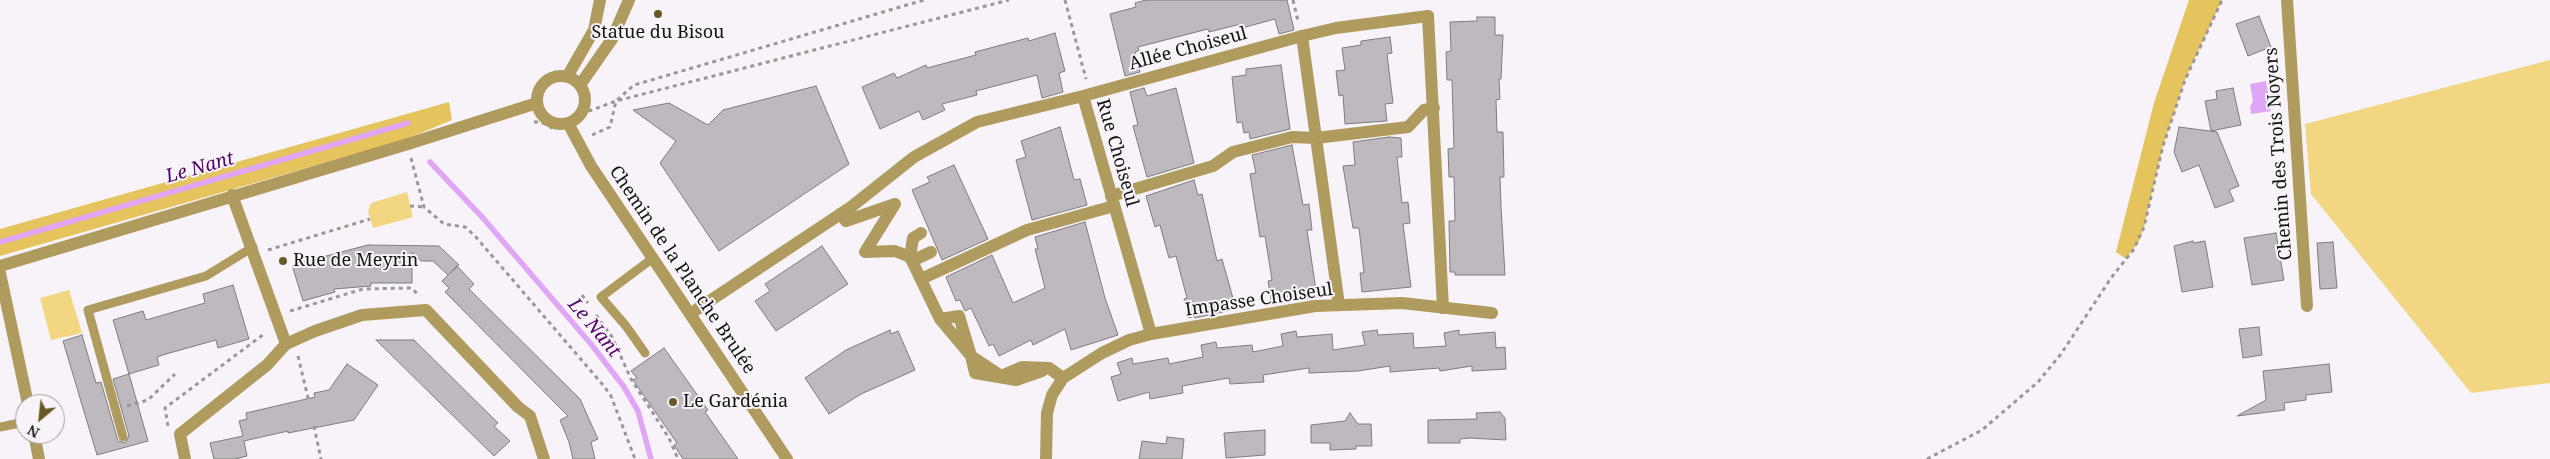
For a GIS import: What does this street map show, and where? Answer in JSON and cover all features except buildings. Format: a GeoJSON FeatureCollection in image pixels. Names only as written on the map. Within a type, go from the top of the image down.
{"type":"FeatureCollection","features":[{"type":"Feature","properties":{"kind":"street"},"geometry":{"type":"LineString","coordinates":[[580,85],[612,39],[630,0]]}},
{"type":"Feature","properties":{"kind":"street","name":"Chemin des Trois Noyers"},"geometry":{"type":"LineString","coordinates":[[2287,0],[2306,306]]}},
{"type":"Feature","properties":{"kind":"street"},"geometry":{"type":"LineString","coordinates":[[566,77],[594,30],[599,1]]}},
{"type":"Feature","properties":{"kind":"street","name":"Allée Choiseul"},"geometry":{"type":"LineString","coordinates":[[1086,95],[1336,28],[1428,16],[1443,308]]}},
{"type":"Feature","properties":{"kind":"street"},"geometry":{"type":"LineString","coordinates":[[1302,36],[1339,305]]}},
{"type":"Feature","properties":{"kind":"street"},"geometry":{"type":"LineString","coordinates":[[559,76],[566,77],[580,85],[585,99],[581,114],[568,123],[552,122],[545,118],[537,104],[540,88],[545,82],[559,76]]}},
{"type":"Feature","properties":{"kind":"street","name":"Rue Choiseul"},"geometry":{"type":"LineString","coordinates":[[690,314],[840,214],[914,157],[977,122],[1086,95],[1150,334]]}},
{"type":"Feature","properties":{"kind":"street"},"geometry":{"type":"LineString","coordinates":[[0,266],[232,195],[409,150],[537,104]]}},
{"type":"Feature","properties":{"kind":"street"},"geometry":{"type":"LineString","coordinates":[[920,279],[1027,230],[1212,166],[1233,152],[1292,137],[1316,138],[1408,127],[1424,110],[1434,108]]}},
{"type":"Feature","properties":{"kind":"street","name":"Chemin de la Planche Brulée"},"geometry":{"type":"LineString","coordinates":[[568,123],[591,166],[787,459]]}},
{"type":"Feature","properties":{"kind":"street"},"geometry":{"type":"LineString","coordinates":[[232,195],[254,250],[286,344]]}},
{"type":"Feature","properties":{"kind":"street"},"geometry":{"type":"LineString","coordinates":[[840,214],[846,222],[895,204],[865,252],[895,251],[911,259],[931,252]]}},
{"type":"Feature","properties":{"kind":"street"},"geometry":{"type":"LineString","coordinates":[[895,251],[917,236],[911,259],[940,319],[971,356],[975,373],[1016,380],[1049,368],[1063,378]]}},
{"type":"Feature","properties":{"kind":"street"},"geometry":{"type":"LineString","coordinates":[[0,273],[26,394]]}},
{"type":"Feature","properties":{"kind":"street","name":"Impasse Choiseul"},"geometry":{"type":"LineString","coordinates":[[1150,334],[1315,306],[1402,303],[1492,314]]}},
{"type":"Feature","properties":{"kind":"street"},"geometry":{"type":"LineString","coordinates":[[185,459],[180,434],[267,365],[286,344],[362,314],[426,310],[518,407],[530,416],[544,459]]}},
{"type":"Feature","properties":{"kind":"street"},"geometry":{"type":"LineString","coordinates":[[1046,459],[1047,413],[1052,395],[1063,378],[1102,353],[1129,340],[1150,334]]}},
{"type":"Feature","properties":{"kind":"street"},"geometry":{"type":"LineString","coordinates":[[971,356],[987,356]]}},
{"type":"Feature","properties":{"kind":"street"},"geometry":{"type":"LineString","coordinates":[[36,444],[39,459]]}},
{"type":"Feature","properties":{"kind":"lane"},"geometry":{"type":"LineString","coordinates":[[123,437],[88,310],[206,276],[254,250]]}},
{"type":"Feature","properties":{"kind":"lane"},"geometry":{"type":"LineString","coordinates":[[645,353],[626,326],[601,297],[653,258]]}},
{"type":"Feature","properties":{"kind":"lane"},"geometry":{"type":"LineString","coordinates":[[0,427],[15,424]]}},
{"type":"Feature","properties":{"kind":"path"},"geometry":{"type":"LineString","coordinates":[[577,141],[610,127],[616,101],[634,85],[924,0]]}},
{"type":"Feature","properties":{"kind":"path"},"geometry":{"type":"LineString","coordinates":[[581,114],[616,101],[1009,0]]}},
{"type":"Feature","properties":{"kind":"path"},"geometry":{"type":"LineString","coordinates":[[1065,0],[1086,95]]}},
{"type":"Feature","properties":{"kind":"path"},"geometry":{"type":"LineString","coordinates":[[1293,0],[1302,36]]}},
{"type":"Feature","properties":{"kind":"path"},"geometry":{"type":"LineString","coordinates":[[1927,459],[1982,430],[2038,382],[2061,354],[2110,278],[2134,249],[2144,227],[2163,146],[2182,89],[2222,0]]}},
{"type":"Feature","properties":{"kind":"path"},"geometry":{"type":"LineString","coordinates":[[530,122],[540,122],[550,126],[554,133]]}},
{"type":"Feature","properties":{"kind":"path"},"geometry":{"type":"LineString","coordinates":[[409,150],[418,154]]}},
{"type":"Feature","properties":{"kind":"path"},"geometry":{"type":"LineString","coordinates":[[401,159],[409,150]]}},
{"type":"Feature","properties":{"kind":"path"},"geometry":{"type":"LineString","coordinates":[[409,150],[424,208]]}},
{"type":"Feature","properties":{"kind":"path"},"geometry":{"type":"LineString","coordinates":[[410,206],[424,208],[444,224],[465,227],[474,236],[611,396],[635,459]]}},
{"type":"Feature","properties":{"kind":"path"},"geometry":{"type":"LineString","coordinates":[[254,250],[370,219]]}},
{"type":"Feature","properties":{"kind":"path"},"geometry":{"type":"LineString","coordinates":[[582,295],[612,337],[631,379],[669,438],[678,459]]}},
{"type":"Feature","properties":{"kind":"path"},"geometry":{"type":"LineString","coordinates":[[169,430],[165,408],[264,334],[261,325]]}},
{"type":"Feature","properties":{"kind":"path"},"geometry":{"type":"LineString","coordinates":[[298,356],[309,402]]}},
{"type":"Feature","properties":{"kind":"path"},"geometry":{"type":"LineString","coordinates":[[138,403],[148,400],[175,374]]}},
{"type":"Feature","properties":{"kind":"path"},"geometry":{"type":"LineString","coordinates":[[314,426],[321,459]]}},
{"type":"Feature","properties":{"kind":"shaded area"},"geometry":{"type":"Polygon","coordinates":[[[2189,0],[2222,0],[2185,80],[2163,146],[2144,227],[2139,241],[2126,259],[2116,252],[2154,103],[2189,0]]]}},
{"type":"Feature","properties":{"kind":"shaded area"},"geometry":{"type":"Polygon","coordinates":[[[2550,60],[2550,383],[2471,393],[2311,194],[2305,124],[2550,60]]]}},
{"type":"Feature","properties":{"kind":"shaded area"},"geometry":{"type":"Polygon","coordinates":[[[2266,81],[2271,111],[2251,114],[2250,107],[2253,101],[2250,84],[2266,81]]]}},
{"type":"Feature","properties":{"kind":"shaded area"},"geometry":{"type":"Polygon","coordinates":[[[449,102],[452,120],[404,140],[0,256],[0,229],[449,102]]]}},
{"type":"Feature","properties":{"kind":"shaded area"},"geometry":{"type":"Polygon","coordinates":[[[407,192],[413,217],[373,228],[368,211],[371,203],[407,192]]]}},
{"type":"Feature","properties":{"kind":"shaded area"},"geometry":{"type":"Polygon","coordinates":[[[69,290],[82,333],[51,340],[40,298],[69,290]]]}},
{"type":"Feature","properties":{"kind":"waterway","name":"Le Nant"},"geometry":{"type":"LineString","coordinates":[[0,242],[408,123]]}},
{"type":"Feature","properties":{"kind":"waterway","name":"Le Nant"},"geometry":{"type":"LineString","coordinates":[[430,162],[483,218],[591,344],[624,387],[638,411],[651,459]]}},
{"type":"Feature","properties":{"kind":"place","name":"Statue du Bisou"},"geometry":{"type":"Point","coordinates":[658,14]}},
{"type":"Feature","properties":{"kind":"place","name":"Rue de Meyrin"},"geometry":{"type":"Point","coordinates":[283,261]}},
{"type":"Feature","properties":{"kind":"place","name":"Le Gardénia"},"geometry":{"type":"Point","coordinates":[673,402]}}]}
